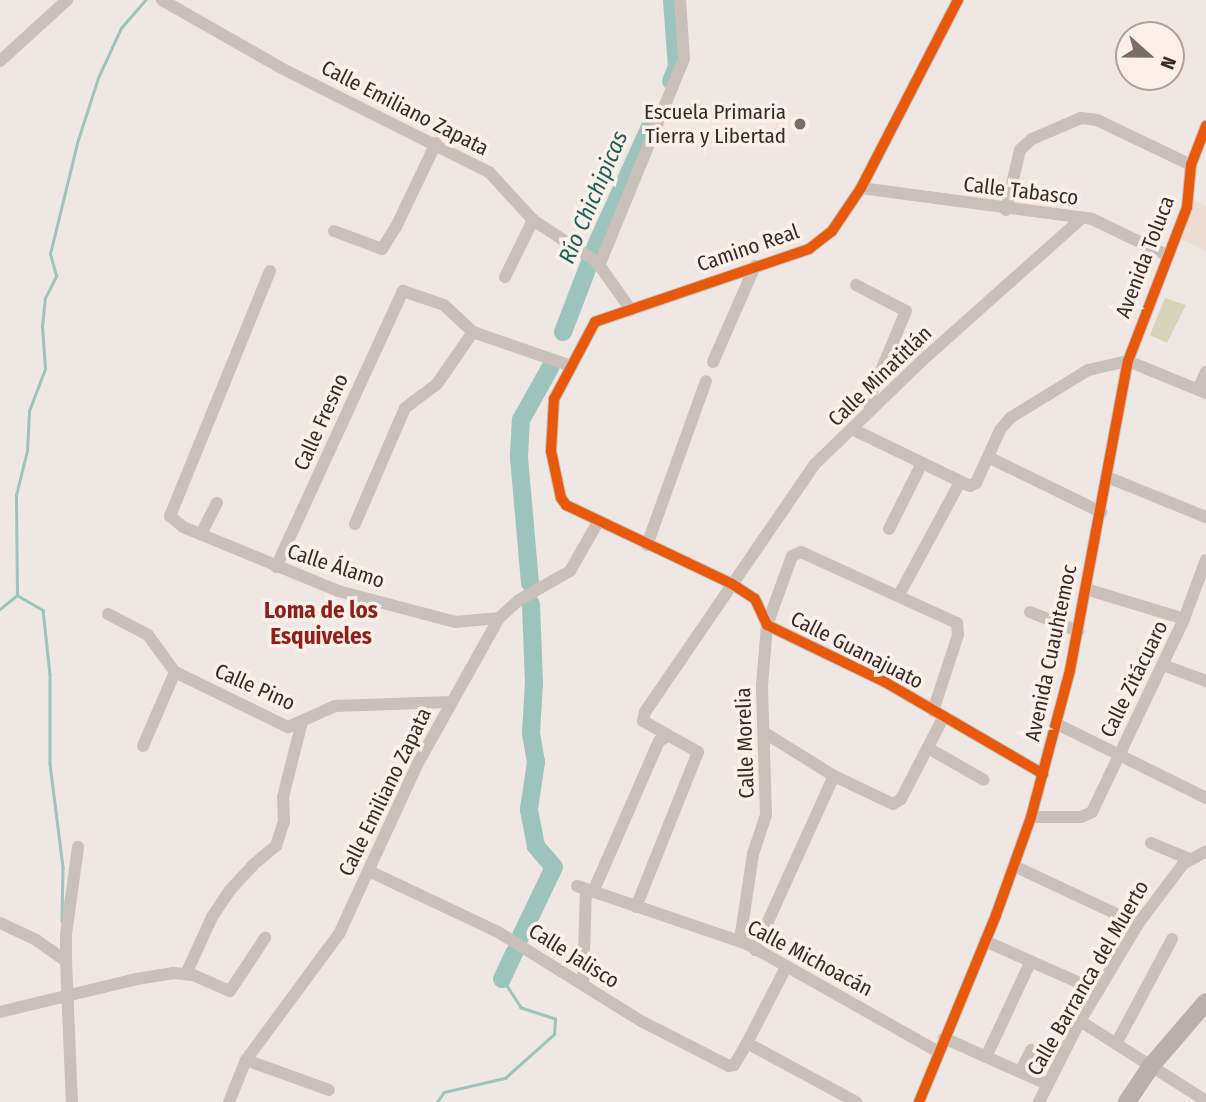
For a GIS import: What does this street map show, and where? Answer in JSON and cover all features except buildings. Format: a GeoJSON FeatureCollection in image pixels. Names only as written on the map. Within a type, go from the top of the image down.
{"type":"FeatureCollection","features":[{"type":"Feature","properties":{"kind":"main road"},"geometry":{"type":"LineString","coordinates":[[1127,1102],[1151,1066],[1206,1002]]}},
{"type":"Feature","properties":{"kind":"street"},"geometry":{"type":"LineString","coordinates":[[0,61],[67,0]]}},
{"type":"Feature","properties":{"kind":"street"},"geometry":{"type":"LineString","coordinates":[[594,260],[684,60],[680,0]]}},
{"type":"Feature","properties":{"kind":"street","name":"Camino Real"},"geometry":{"type":"LineString","coordinates":[[598,522],[563,502],[551,451],[554,399],[595,322],[809,249],[821,242],[832,231],[861,188],[958,0]]}},
{"type":"Feature","properties":{"kind":"street","name":"Calle Emiliano Zapata"},"geometry":{"type":"LineString","coordinates":[[162,1],[282,68],[436,142],[496,177],[533,220],[594,260],[631,310]]}},
{"type":"Feature","properties":{"kind":"street"},"geometry":{"type":"LineString","coordinates":[[1006,210],[1020,150],[1032,139],[1081,118],[1097,120],[1191,165]]}},
{"type":"Feature","properties":{"kind":"street","name":"Avenida Toluca"},"geometry":{"type":"LineString","coordinates":[[1128,361],[1187,207],[1191,165],[1206,126]]}},
{"type":"Feature","properties":{"kind":"street"},"geometry":{"type":"LineString","coordinates":[[334,232],[382,249],[396,227],[436,142]]}},
{"type":"Feature","properties":{"kind":"street","name":"Calle Tabasco"},"geometry":{"type":"LineString","coordinates":[[861,188],[1006,210],[1092,219],[1169,256]]}},
{"type":"Feature","properties":{"kind":"street","name":"Calle Minatitlán"},"geometry":{"type":"LineString","coordinates":[[666,737],[643,721],[643,717],[814,465],[926,357],[1081,219]]}},
{"type":"Feature","properties":{"kind":"street"},"geometry":{"type":"LineString","coordinates":[[505,277],[533,220]]}},
{"type":"Feature","properties":{"kind":"street"},"geometry":{"type":"LineString","coordinates":[[713,362],[755,266]]}},
{"type":"Feature","properties":{"kind":"street","name":"Calle Álamo"},"geometry":{"type":"LineString","coordinates":[[270,271],[170,516],[183,527],[338,591],[454,622],[499,618]]}},
{"type":"Feature","properties":{"kind":"street"},"geometry":{"type":"LineString","coordinates":[[856,285],[906,311],[870,397],[870,411]]}},
{"type":"Feature","properties":{"kind":"street","name":"Calle Fresno"},"geometry":{"type":"LineString","coordinates":[[276,567],[401,293],[407,290],[444,306],[473,331]]}},
{"type":"Feature","properties":{"kind":"street"},"geometry":{"type":"LineString","coordinates":[[355,524],[405,408],[437,384],[473,331],[571,366]]}},
{"type":"Feature","properties":{"kind":"street"},"geometry":{"type":"LineString","coordinates":[[852,429],[970,486],[976,483],[1000,430],[1010,418],[1088,370],[1128,361],[1202,391],[1206,372]]}},
{"type":"Feature","properties":{"kind":"street","name":"Avenida Cuauhtemoc"},"geometry":{"type":"LineString","coordinates":[[919,1102],[985,941],[1031,817],[1057,724],[1078,631],[1128,361]]}},
{"type":"Feature","properties":{"kind":"street"},"geometry":{"type":"LineString","coordinates":[[648,545],[706,381]]}},
{"type":"Feature","properties":{"kind":"street"},"geometry":{"type":"LineString","coordinates":[[988,457],[1101,512]]}},
{"type":"Feature","properties":{"kind":"street"},"geometry":{"type":"LineString","coordinates":[[889,529],[922,463]]}},
{"type":"Feature","properties":{"kind":"street"},"geometry":{"type":"LineString","coordinates":[[1107,477],[1206,517]]}},
{"type":"Feature","properties":{"kind":"street"},"geometry":{"type":"LineString","coordinates":[[899,595],[960,482]]}},
{"type":"Feature","properties":{"kind":"street"},"geometry":{"type":"LineString","coordinates":[[201,534],[217,503]]}},
{"type":"Feature","properties":{"kind":"street","name":"Calle Emiliano Zapata"},"geometry":{"type":"LineString","coordinates":[[229,1102],[246,1060],[339,934],[450,702],[499,618],[519,600],[570,571],[598,522]]}},
{"type":"Feature","properties":{"kind":"street","name":"Calle Guanajuato"},"geometry":{"type":"LineString","coordinates":[[598,522],[732,584],[755,599],[767,625],[876,677],[1043,774]]}},
{"type":"Feature","properties":{"kind":"street","name":"Calle Morelia"},"geometry":{"type":"LineString","coordinates":[[740,940],[753,854],[766,815],[762,685],[767,625],[792,556],[801,552],[952,620],[959,629],[938,714]]}},
{"type":"Feature","properties":{"kind":"street","name":"Calle Zitácuaro"},"geometry":{"type":"LineString","coordinates":[[1031,817],[1081,817],[1092,812],[1184,619],[1201,592],[1206,561]]}},
{"type":"Feature","properties":{"kind":"street"},"geometry":{"type":"LineString","coordinates":[[1086,589],[1184,619]]}},
{"type":"Feature","properties":{"kind":"street"},"geometry":{"type":"LineString","coordinates":[[1030,612],[1078,631]]}},
{"type":"Feature","properties":{"kind":"street","name":"Calle Pino"},"geometry":{"type":"LineString","coordinates":[[108,614],[148,635],[175,673],[288,727],[302,722],[322,709],[352,703],[450,702]]}},
{"type":"Feature","properties":{"kind":"street"},"geometry":{"type":"LineString","coordinates":[[1163,665],[1206,681]]}},
{"type":"Feature","properties":{"kind":"street"},"geometry":{"type":"LineString","coordinates":[[143,746],[175,673]]}},
{"type":"Feature","properties":{"kind":"street"},"geometry":{"type":"LineString","coordinates":[[765,733],[834,776],[890,804],[896,803],[928,748],[938,714]]}},
{"type":"Feature","properties":{"kind":"street"},"geometry":{"type":"LineString","coordinates":[[186,974],[212,917],[230,890],[253,865],[276,846],[284,822],[283,797],[302,722]]}},
{"type":"Feature","properties":{"kind":"street"},"geometry":{"type":"LineString","coordinates":[[1057,724],[1206,798]]}},
{"type":"Feature","properties":{"kind":"street"},"geometry":{"type":"LineString","coordinates":[[583,984],[585,889],[659,741],[666,737],[695,748],[697,754],[636,907]]}},
{"type":"Feature","properties":{"kind":"street"},"geometry":{"type":"LineString","coordinates":[[928,748],[984,780]]}},
{"type":"Feature","properties":{"kind":"street"},"geometry":{"type":"LineString","coordinates":[[755,950],[834,776]]}},
{"type":"Feature","properties":{"kind":"street"},"geometry":{"type":"LineString","coordinates":[[1151,843],[1189,859]]}},
{"type":"Feature","properties":{"kind":"street"},"geometry":{"type":"LineString","coordinates":[[72,1102],[66,934],[78,847]]}},
{"type":"Feature","properties":{"kind":"street","name":"Calle Barranca del Muerto"},"geometry":{"type":"LineString","coordinates":[[1039,1102],[1080,1021],[1138,924],[1166,883],[1189,859],[1206,851]]}},
{"type":"Feature","properties":{"kind":"street"},"geometry":{"type":"LineString","coordinates":[[1014,866],[1138,924]]}},
{"type":"Feature","properties":{"kind":"street","name":"Calle Jalisco"},"geometry":{"type":"LineString","coordinates":[[369,871],[498,932],[641,1021],[725,1064],[734,1065],[786,967]]}},
{"type":"Feature","properties":{"kind":"street","name":"Calle Michoacán"},"geometry":{"type":"LineString","coordinates":[[585,889],[740,940],[939,1052]]}},
{"type":"Feature","properties":{"kind":"street"},"geometry":{"type":"LineString","coordinates":[[0,923],[36,940],[66,961]]}},
{"type":"Feature","properties":{"kind":"street"},"geometry":{"type":"LineString","coordinates":[[0,1012],[136,979],[186,974],[228,990],[234,988],[265,939]]}},
{"type":"Feature","properties":{"kind":"street"},"geometry":{"type":"LineString","coordinates":[[1116,1044],[1172,939]]}},
{"type":"Feature","properties":{"kind":"street"},"geometry":{"type":"LineString","coordinates":[[985,941],[1098,991]]}},
{"type":"Feature","properties":{"kind":"street"},"geometry":{"type":"LineString","coordinates":[[986,1057],[1031,961]]}},
{"type":"Feature","properties":{"kind":"street"},"geometry":{"type":"LineString","coordinates":[[1080,1021],[1206,1101]]}},
{"type":"Feature","properties":{"kind":"street"},"geometry":{"type":"LineString","coordinates":[[944,1038],[1046,1084]]}},
{"type":"Feature","properties":{"kind":"street"},"geometry":{"type":"LineString","coordinates":[[747,1044],[856,1102]]}},
{"type":"Feature","properties":{"kind":"street"},"geometry":{"type":"LineString","coordinates":[[1020,1072],[1031,1050]]}},
{"type":"Feature","properties":{"kind":"street"},"geometry":{"type":"LineString","coordinates":[[246,1060],[329,1090]]}},
{"type":"Feature","properties":{"kind":"green space"},"geometry":{"type":"Polygon","coordinates":[[[1165,298],[1186,305],[1167,343],[1150,335],[1165,298]]]}},
{"type":"Feature","properties":{"kind":"shaded area"},"geometry":{"type":"Polygon","coordinates":[[[1192,199],[1206,206],[1206,251],[1179,238],[1192,199]]]}},
{"type":"Feature","properties":{"kind":"waterway"},"geometry":{"type":"LineString","coordinates":[[17,595],[16,495],[27,451],[29,411],[45,369],[42,326],[45,298],[56,276],[50,254],[77,143],[98,78],[121,28],[145,0]]}},
{"type":"Feature","properties":{"kind":"waterway","name":"Río Chichipicas"},"geometry":{"type":"LineString","coordinates":[[671,81],[677,67],[672,0]]}},
{"type":"Feature","properties":{"kind":"waterway","name":"Río Chichipicas"},"geometry":{"type":"LineString","coordinates":[[563,332],[598,241],[655,116]]}},
{"type":"Feature","properties":{"kind":"waterway","name":"Río Chichipicas"},"geometry":{"type":"LineString","coordinates":[[530,583],[519,456],[521,420],[550,368]]}},
{"type":"Feature","properties":{"kind":"waterway"},"geometry":{"type":"LineString","coordinates":[[17,595],[43,610],[50,674],[50,764],[63,867],[62,921]]}},
{"type":"Feature","properties":{"kind":"waterway"},"geometry":{"type":"LineString","coordinates":[[0,609],[17,595]]}},
{"type":"Feature","properties":{"kind":"waterway","name":"Río Chichipicas"},"geometry":{"type":"LineString","coordinates":[[521,936],[554,867],[536,846],[529,809],[536,762],[531,733],[534,683],[531,604]]}},
{"type":"Feature","properties":{"kind":"waterway","name":"Río Chichipicas"},"geometry":{"type":"LineString","coordinates":[[502,979],[514,953]]}},
{"type":"Feature","properties":{"kind":"waterway"},"geometry":{"type":"LineString","coordinates":[[437,1102],[444,1092],[505,1078],[554,1034],[555,1019],[521,1008],[502,979]]}},
{"type":"Feature","properties":{"kind":"cycle path"},"geometry":{"type":"LineString","coordinates":[[958,0],[861,188],[832,231],[809,249],[595,322],[554,399],[551,451],[561,498],[566,505],[732,584],[755,599],[767,625],[885,682],[1043,774]]}},
{"type":"Feature","properties":{"kind":"cycle path"},"geometry":{"type":"LineString","coordinates":[[919,1102],[996,915],[1031,817],[1070,670],[1128,361],[1187,207],[1191,165],[1206,126]]}},
{"type":"Feature","properties":{"kind":"place","name":"Escuela Primaria Tierra y Libertad"},"geometry":{"type":"Point","coordinates":[800,124]}},
{"type":"Feature","properties":{"kind":"district","name":"Loma de los Esquiveles"},"geometry":{"type":"Point","coordinates":[321,623]}}]}
